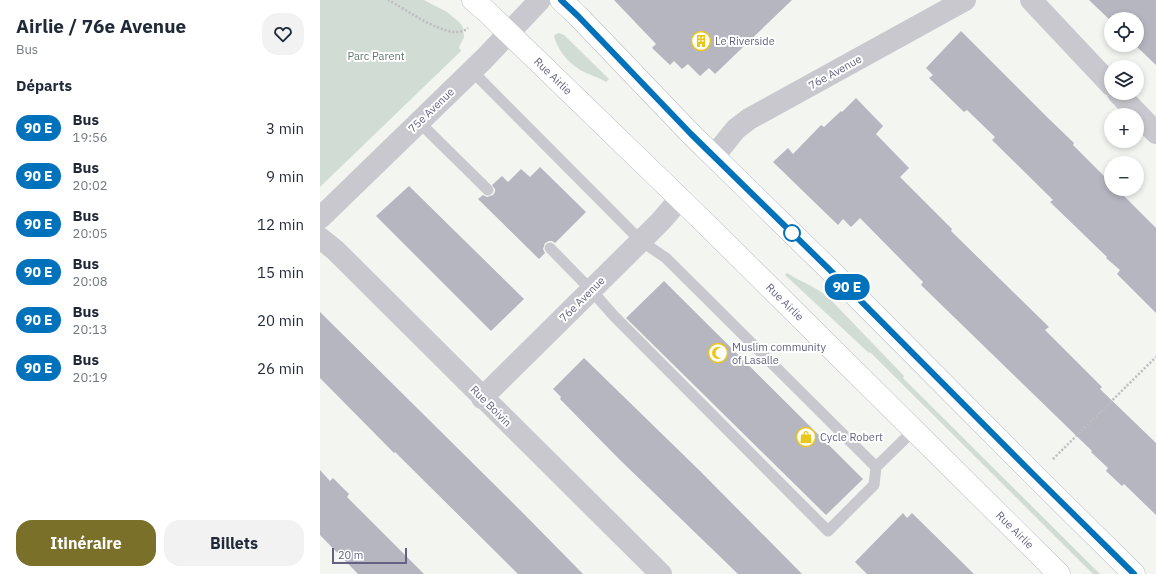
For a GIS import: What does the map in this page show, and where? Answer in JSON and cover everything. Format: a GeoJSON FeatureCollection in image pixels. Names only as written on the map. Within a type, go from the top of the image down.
{"type":"FeatureCollection","features":[{"type":"Feature","properties":{"kind":"main road","name":"Rue Airlie"},"geometry":{"type":"LineString","coordinates":[[473,0],[680,199],[1059,574]]}},
{"type":"Feature","properties":{"kind":"main road"},"geometry":{"type":"LineString","coordinates":[[560,0],[578,16],[677,120],[836,276],[1134,574]]}},
{"type":"Feature","properties":{"kind":"street","name":"75e Avenue"},"geometry":{"type":"LineString","coordinates":[[320,218],[484,59],[540,0]]}},
{"type":"Feature","properties":{"kind":"street","name":"76e Avenue"},"geometry":{"type":"LineString","coordinates":[[714,156],[736,129],[749,119],[966,0]]}},
{"type":"Feature","properties":{"kind":"street"},"geometry":{"type":"LineString","coordinates":[[1031,0],[1104,78]]}},
{"type":"Feature","properties":{"kind":"street"},"geometry":{"type":"LineString","coordinates":[[1125,100],[1156,133]]}},
{"type":"Feature","properties":{"kind":"street","name":"76e Avenue"},"geometry":{"type":"LineString","coordinates":[[482,398],[660,222],[680,199]]}},
{"type":"Feature","properties":{"kind":"street","name":"Rue Boivin"},"geometry":{"type":"LineString","coordinates":[[320,238],[335,250],[482,398],[661,574]]}},
{"type":"Feature","properties":{"kind":"lane"},"geometry":{"type":"LineString","coordinates":[[471,70],[641,241],[666,258],[876,467]]}},
{"type":"Feature","properties":{"kind":"lane"},"geometry":{"type":"LineString","coordinates":[[419,122],[488,190]]}},
{"type":"Feature","properties":{"kind":"lane"},"geometry":{"type":"LineString","coordinates":[[550,248],[620,321],[828,531],[874,485],[876,467],[914,430]]}},
{"type":"Feature","properties":{"kind":"path"},"geometry":{"type":"LineString","coordinates":[[388,0],[431,25],[441,29],[457,32],[466,30]]}},
{"type":"Feature","properties":{"kind":"path"},"geometry":{"type":"LineString","coordinates":[[1052,460],[1156,357]]}},
{"type":"Feature","properties":{"kind":"green space","name":"Parc Parent"},"geometry":{"type":"Polygon","coordinates":[[[320,0],[424,0],[447,12],[459,22],[463,27],[464,37],[459,47],[461,51],[320,187],[320,0]]]}},
{"type":"Feature","properties":{"kind":"green space"},"geometry":{"type":"Polygon","coordinates":[[[559,33],[564,35],[609,79],[606,82],[575,67],[562,53],[556,42],[554,36],[559,33]]]}},
{"type":"Feature","properties":{"kind":"green space"},"geometry":{"type":"Polygon","coordinates":[[[787,273],[829,298],[904,376],[903,378],[1100,574],[1093,574],[870,352],[869,353],[785,275],[787,273]]]}},
{"type":"Feature","properties":{"kind":"building","name":"Le Riverside"},"geometry":{"type":"Polygon","coordinates":[[[614,0],[792,0],[715,74],[709,68],[700,76],[688,64],[682,69],[674,61],[670,65],[652,48],[656,44],[614,0]]]}},
{"type":"Feature","properties":{"kind":"building"},"geometry":{"type":"Polygon","coordinates":[[[1089,0],[1156,0],[1156,65],[1142,52],[1144,52],[1144,12],[1104,12],[1104,14],[1089,0]]]}},
{"type":"Feature","properties":{"kind":"building"},"geometry":{"type":"Polygon","coordinates":[[[961,31],[1074,143],[1073,145],[1104,176],[1104,196],[1124,196],[1156,228],[1156,313],[1117,274],[1120,270],[1050,202],[1053,200],[992,140],[995,137],[967,110],[964,112],[929,78],[933,75],[926,68],[961,31]]]}},
{"type":"Feature","properties":{"kind":"building"},"geometry":{"type":"Polygon","coordinates":[[[856,98],[883,126],[876,134],[909,168],[900,177],[952,229],[951,231],[1049,327],[1045,330],[1102,387],[1100,389],[1156,443],[1156,515],[1124,484],[1122,486],[1106,471],[1108,468],[1091,452],[1092,451],[921,285],[923,282],[860,218],[851,227],[843,219],[838,225],[773,162],[788,148],[793,154],[821,125],[824,127],[856,98]]]}},
{"type":"Feature","properties":{"kind":"building"},"geometry":{"type":"Polygon","coordinates":[[[540,167],[586,212],[555,243],[549,241],[545,243],[543,249],[545,253],[539,259],[478,199],[483,195],[487,197],[493,195],[495,189],[492,185],[502,176],[508,182],[521,169],[530,177],[540,167]]]}},
{"type":"Feature","properties":{"kind":"building"},"geometry":{"type":"Polygon","coordinates":[[[409,186],[524,299],[491,331],[376,216],[409,186]]]}},
{"type":"Feature","properties":{"kind":"building"},"geometry":{"type":"Polygon","coordinates":[[[664,281],[863,479],[826,515],[626,318],[664,281]]]}},
{"type":"Feature","properties":{"kind":"building"},"geometry":{"type":"Polygon","coordinates":[[[320,312],[583,574],[518,574],[395,452],[394,453],[320,378],[320,312]]]}},
{"type":"Feature","properties":{"kind":"building"},"geometry":{"type":"Polygon","coordinates":[[[584,358],[700,471],[802,574],[738,574],[619,459],[560,399],[561,397],[553,389],[584,358]]]}},
{"type":"Feature","properties":{"kind":"building"},"geometry":{"type":"Polygon","coordinates":[[[320,470],[330,481],[333,478],[349,494],[347,497],[424,574],[358,574],[320,535],[320,470]]]}},
{"type":"Feature","properties":{"kind":"building"},"geometry":{"type":"Polygon","coordinates":[[[903,513],[907,518],[912,513],[974,574],[867,574],[855,562],[903,513]]]}},
{"type":"Feature","properties":{"kind":"bus line"},"geometry":{"type":"LineString","coordinates":[[561,0],[691,134],[836,276],[1134,574]]}},
{"type":"Feature","properties":{"kind":"place","name":"Le Riverside"},"geometry":{"type":"Point","coordinates":[701,41]}},
{"type":"Feature","properties":{"kind":"place","name":"Muslim community of Lasalle"},"geometry":{"type":"Point","coordinates":[718,353]}},
{"type":"Feature","properties":{"kind":"place","name":"Cycle Robert"},"geometry":{"type":"Point","coordinates":[806,437]}}]}
